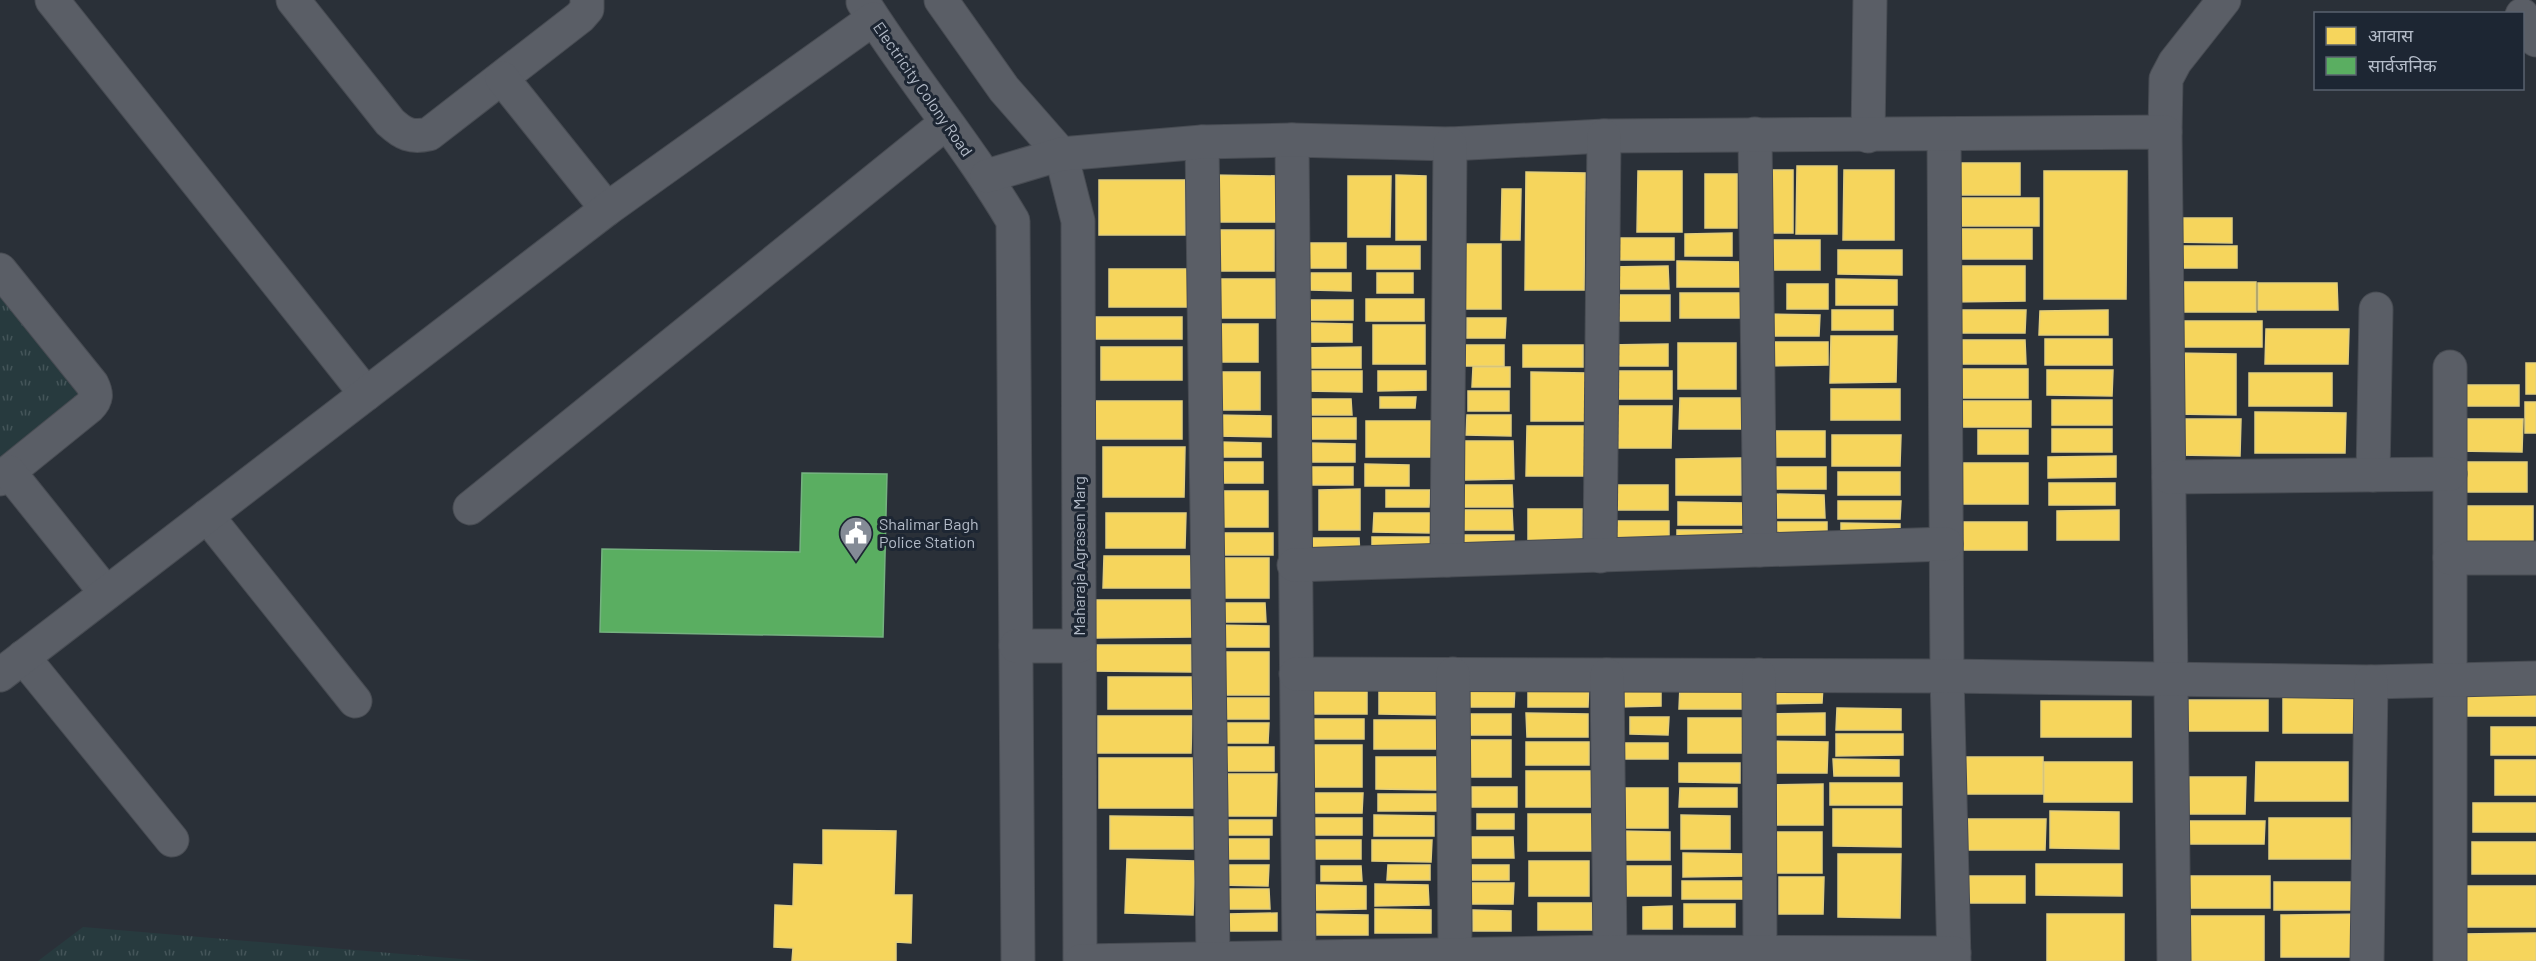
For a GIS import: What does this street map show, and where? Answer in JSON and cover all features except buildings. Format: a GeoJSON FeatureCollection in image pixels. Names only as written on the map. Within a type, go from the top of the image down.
{"type":"FeatureCollection","features":[{"type":"Feature","properties":{"kind":"street"},"geometry":{"type":"LineString","coordinates":[[52,0],[366,394]]}},
{"type":"Feature","properties":{"kind":"street"},"geometry":{"type":"LineString","coordinates":[[293,0],[390,122],[401,132],[414,137],[429,134],[580,17],[587,9],[587,0]]}},
{"type":"Feature","properties":{"kind":"street"},"geometry":{"type":"LineString","coordinates":[[941,0],[1004,89],[1061,154]]}},
{"type":"Feature","properties":{"kind":"street"},"geometry":{"type":"LineString","coordinates":[[1868,136],[1870,0]]}},
{"type":"Feature","properties":{"kind":"street"},"geometry":{"type":"LineString","coordinates":[[2174,961],[2166,79],[2175,62],[2224,0]]}},
{"type":"Feature","properties":{"kind":"street"},"geometry":{"type":"LineString","coordinates":[[172,840],[11,666],[868,9]]}},
{"type":"Feature","properties":{"kind":"street","name":"Electricity Colony Road"},"geometry":{"type":"LineString","coordinates":[[868,9],[946,123],[987,176]]}},
{"type":"Feature","properties":{"kind":"street"},"geometry":{"type":"LineString","coordinates":[[2524,18],[2536,40]]}},
{"type":"Feature","properties":{"kind":"street"},"geometry":{"type":"LineString","coordinates":[[502,78],[607,209]]}},
{"type":"Feature","properties":{"kind":"street"},"geometry":{"type":"LineString","coordinates":[[470,508],[946,123]]}},
{"type":"Feature","properties":{"kind":"street"},"geometry":{"type":"LineString","coordinates":[[1018,961],[1013,221],[987,176],[1061,154],[1202,142],[1292,140],[1450,144],[1604,136],[1755,134],[1868,136],[2165,132]]}},
{"type":"Feature","properties":{"kind":"street"},"geometry":{"type":"LineString","coordinates":[[1755,134],[1760,550]]}},
{"type":"Feature","properties":{"kind":"street"},"geometry":{"type":"LineString","coordinates":[[1080,961],[1610,952],[1760,952],[1954,957],[1947,676],[1944,134]]}},
{"type":"Feature","properties":{"kind":"street"},"geometry":{"type":"LineString","coordinates":[[1600,555],[1604,136]]}},
{"type":"Feature","properties":{"kind":"street"},"geometry":{"type":"LineString","coordinates":[[1292,140],[1299,956]]}},
{"type":"Feature","properties":{"kind":"street"},"geometry":{"type":"LineString","coordinates":[[1202,142],[1213,959]]}},
{"type":"Feature","properties":{"kind":"street"},"geometry":{"type":"LineString","coordinates":[[1447,560],[1450,144]]}},
{"type":"Feature","properties":{"kind":"street","name":"Maharaja Agrasen Marg"},"geometry":{"type":"LineString","coordinates":[[1061,154],[1078,221],[1080,961]]}},
{"type":"Feature","properties":{"kind":"street"},"geometry":{"type":"LineString","coordinates":[[0,270],[92,384],[96,393],[95,401],[89,407],[4,476],[106,593]]}},
{"type":"Feature","properties":{"kind":"street"},"geometry":{"type":"LineString","coordinates":[[2373,475],[2376,309]]}},
{"type":"Feature","properties":{"kind":"street"},"geometry":{"type":"LineString","coordinates":[[2450,367],[2450,961]]}},
{"type":"Feature","properties":{"kind":"street"},"geometry":{"type":"LineString","coordinates":[[2169,477],[2450,474]]}},
{"type":"Feature","properties":{"kind":"street"},"geometry":{"type":"LineString","coordinates":[[207,516],[355,700]]}},
{"type":"Feature","properties":{"kind":"street"},"geometry":{"type":"LineString","coordinates":[[1294,565],[1946,544]]}},
{"type":"Feature","properties":{"kind":"street"},"geometry":{"type":"LineString","coordinates":[[2450,558],[2536,558]]}},
{"type":"Feature","properties":{"kind":"street"},"geometry":{"type":"LineString","coordinates":[[1016,646],[1079,646]]}},
{"type":"Feature","properties":{"kind":"street"},"geometry":{"type":"LineString","coordinates":[[1296,674],[1947,676],[2371,682],[2536,678]]}},
{"type":"Feature","properties":{"kind":"street"},"geometry":{"type":"LineString","coordinates":[[1453,675],[1455,954]]}},
{"type":"Feature","properties":{"kind":"street"},"geometry":{"type":"LineString","coordinates":[[1607,675],[1610,952]]}},
{"type":"Feature","properties":{"kind":"street"},"geometry":{"type":"LineString","coordinates":[[1759,675],[1760,952]]}},
{"type":"Feature","properties":{"kind":"street"},"geometry":{"type":"LineString","coordinates":[[2367,961],[2371,682]]}},
{"type":"Feature","properties":{"kind":"green space"},"geometry":{"type":"Polygon","coordinates":[[[0,291],[84,397],[0,464],[0,291]]]}},
{"type":"Feature","properties":{"kind":"green space"},"geometry":{"type":"Polygon","coordinates":[[[83,927],[485,961],[38,961],[83,927]]]}},
{"type":"Feature","properties":{"kind":"place","name":"Shalimar Bagh Police Station"},"geometry":{"type":"Point","coordinates":[856,562]}}]}
